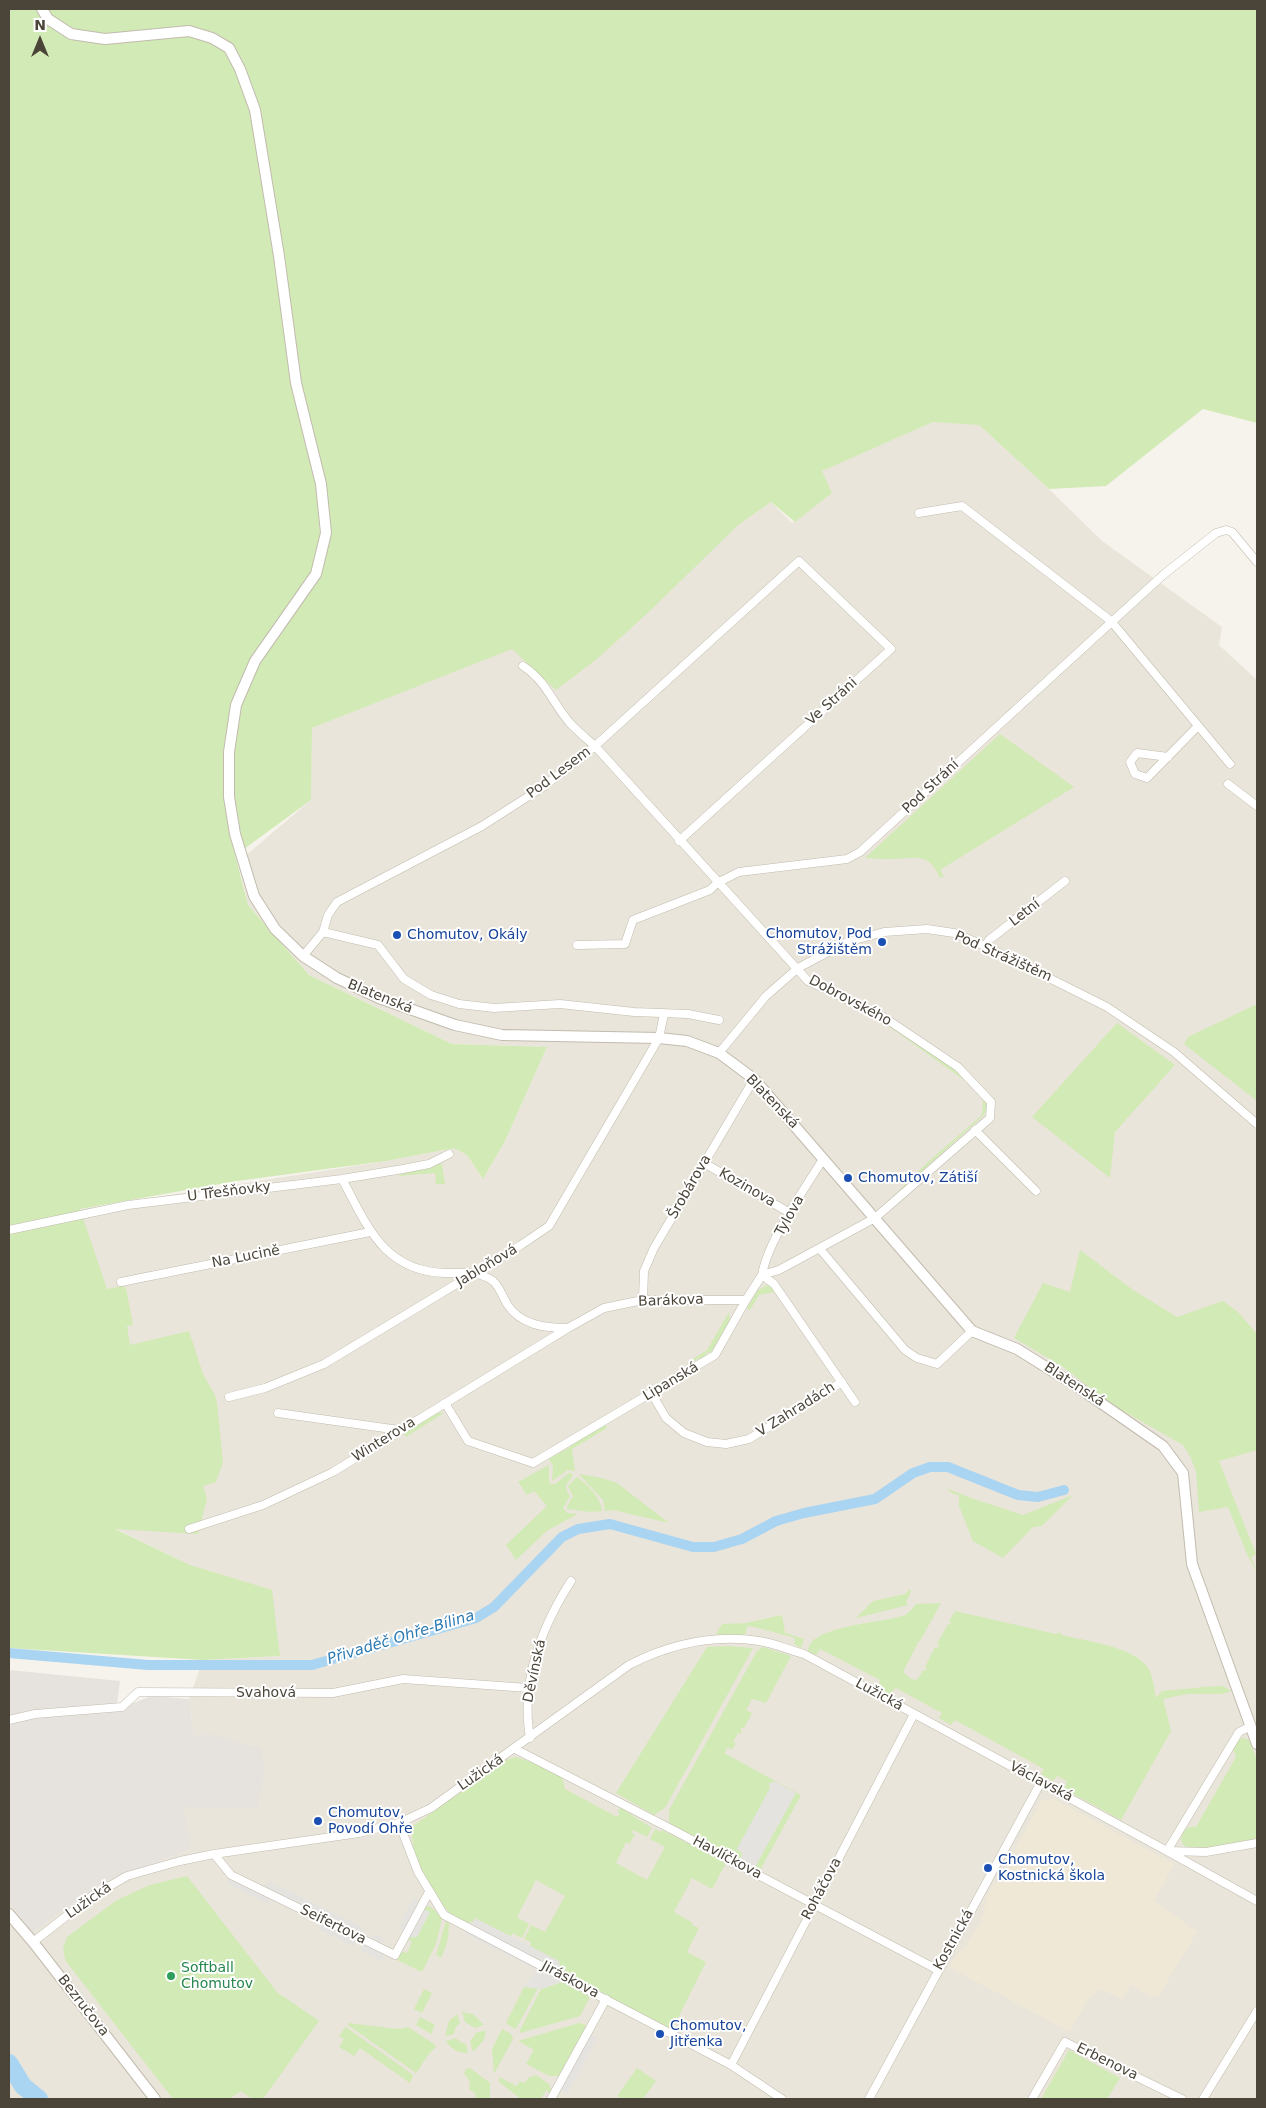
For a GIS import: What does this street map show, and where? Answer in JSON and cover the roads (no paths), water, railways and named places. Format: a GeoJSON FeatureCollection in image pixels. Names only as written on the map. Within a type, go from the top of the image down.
{"type":"FeatureCollection","features":[{"type":"Feature","properties":{"kind":"street","name":"Blatenská"},"geometry":{"type":"LineString","coordinates":[[42,9],[48,19],[71,34],[105,39],[189,31],[212,38],[228,48],[240,69],[255,110],[279,256],[296,383],[321,484],[326,533],[316,574],[255,661],[236,705],[228,752],[229,797],[236,834],[254,896],[275,929],[304,956],[337,978],[379,998],[454,1025],[502,1035],[659,1038],[687,1041],[719,1054],[754,1079],[972,1331],[1017,1349],[1078,1387],[1163,1446],[1182,1473],[1192,1564],[1257,1744]]}},
{"type":"Feature","properties":{"kind":"street"},"geometry":{"type":"LineString","coordinates":[[919,513],[962,506],[1112,621],[1230,764]]}},
{"type":"Feature","properties":{"kind":"street","name":"Pod Strání"},"geometry":{"type":"LineString","coordinates":[[717,883],[739,872],[847,859],[860,852],[1163,575],[1216,533],[1226,530],[1232,532],[1257,562]]}},
{"type":"Feature","properties":{"kind":"street"},"geometry":{"type":"LineString","coordinates":[[1250,554],[1257,547]]}},
{"type":"Feature","properties":{"kind":"street","name":"Pod Lesem"},"geometry":{"type":"LineString","coordinates":[[304,956],[323,932],[328,915],[337,902],[482,826],[543,787],[595,746],[799,561]]}},
{"type":"Feature","properties":{"kind":"street","name":"Ve Stráni"},"geometry":{"type":"LineString","coordinates":[[679,841],[891,649],[799,561]]}},
{"type":"Feature","properties":{"kind":"street","name":"Dobrovského"},"geometry":{"type":"LineString","coordinates":[[523,666],[535,673],[548,688],[570,723],[595,746],[717,883],[808,980],[882,1016],[958,1067],[991,1102],[990,1118],[875,1218]]}},
{"type":"Feature","properties":{"kind":"street"},"geometry":{"type":"LineString","coordinates":[[1168,757],[1136,753],[1130,762],[1135,774],[1147,778],[1168,757],[1198,726]]}},
{"type":"Feature","properties":{"kind":"street"},"geometry":{"type":"LineString","coordinates":[[1228,784],[1257,806]]}},
{"type":"Feature","properties":{"kind":"street","name":"Letní"},"geometry":{"type":"LineString","coordinates":[[985,946],[989,940],[1065,881]]}},
{"type":"Feature","properties":{"kind":"street"},"geometry":{"type":"LineString","coordinates":[[577,944],[625,944],[633,920],[710,890],[717,883]]}},
{"type":"Feature","properties":{"kind":"street","name":"Pod Strážištěm"},"geometry":{"type":"LineString","coordinates":[[719,1054],[766,996],[798,968],[847,942],[884,932],[927,929],[954,933],[985,946],[1107,1007],[1174,1052],[1257,1124]]}},
{"type":"Feature","properties":{"kind":"street"},"geometry":{"type":"LineString","coordinates":[[323,932],[378,945],[404,979],[431,995],[459,1004],[494,1008],[560,1004],[664,1014],[688,1014],[719,1020]]}},
{"type":"Feature","properties":{"kind":"street","name":"Jabloňová"},"geometry":{"type":"LineString","coordinates":[[229,1397],[265,1388],[324,1364],[476,1273],[549,1226],[659,1038],[664,1014]]}},
{"type":"Feature","properties":{"kind":"street","name":"Šrobárova"},"geometry":{"type":"LineString","coordinates":[[643,1300],[644,1271],[654,1248],[754,1079]]}},
{"type":"Feature","properties":{"kind":"street"},"geometry":{"type":"LineString","coordinates":[[975,1130],[1036,1191]]}},
{"type":"Feature","properties":{"kind":"street","name":"U Třešňovky"},"geometry":{"type":"LineString","coordinates":[[9,1230],[128,1204],[342,1178],[429,1164],[448,1154]]}},
{"type":"Feature","properties":{"kind":"street","name":"Tylova"},"geometry":{"type":"LineString","coordinates":[[762,1275],[765,1262],[790,1213],[823,1159]]}},
{"type":"Feature","properties":{"kind":"street","name":"Kozinova"},"geometry":{"type":"LineString","coordinates":[[704,1163],[790,1213]]}},
{"type":"Feature","properties":{"kind":"street","name":"Barákova"},"geometry":{"type":"LineString","coordinates":[[342,1178],[370,1232],[378,1243],[409,1266],[439,1272],[476,1273],[494,1281],[511,1310],[526,1321],[543,1328],[568,1328],[604,1308],[643,1300],[746,1300]]}},
{"type":"Feature","properties":{"kind":"street"},"geometry":{"type":"LineString","coordinates":[[762,1275],[779,1270],[875,1218]]}},
{"type":"Feature","properties":{"kind":"street","name":"Na Lucině"},"geometry":{"type":"LineString","coordinates":[[121,1282],[370,1232]]}},
{"type":"Feature","properties":{"kind":"street"},"geometry":{"type":"LineString","coordinates":[[820,1249],[905,1350],[918,1358],[937,1364],[972,1331]]}},
{"type":"Feature","properties":{"kind":"street","name":"Lipanská"},"geometry":{"type":"LineString","coordinates":[[445,1403],[468,1441],[534,1463],[715,1355],[762,1275]]}},
{"type":"Feature","properties":{"kind":"street","name":"V Zahradách"},"geometry":{"type":"LineString","coordinates":[[762,1275],[774,1284],[855,1402]]}},
{"type":"Feature","properties":{"kind":"street","name":"Winterova"},"geometry":{"type":"LineString","coordinates":[[190,1529],[263,1505],[333,1472],[568,1328]]}},
{"type":"Feature","properties":{"kind":"street","name":"V Zahradách"},"geometry":{"type":"LineString","coordinates":[[652,1394],[666,1418],[684,1433],[706,1442],[726,1444],[749,1439],[842,1382]]}},
{"type":"Feature","properties":{"kind":"street"},"geometry":{"type":"LineString","coordinates":[[278,1413],[399,1430]]}},
{"type":"Feature","properties":{"kind":"street","name":"Děvínská"},"geometry":{"type":"LineString","coordinates":[[530,1738],[526,1717],[528,1688],[539,1640],[571,1580]]}},
{"type":"Feature","properties":{"kind":"street","name":"Lužická"},"geometry":{"type":"LineString","coordinates":[[33,1942],[91,1897],[127,1876],[180,1861],[214,1854],[359,1833],[399,1823],[431,1808],[629,1665],[655,1652],[694,1641],[730,1638],[761,1641],[804,1654],[914,1714]]}},
{"type":"Feature","properties":{"kind":"street","name":"Svahová"},"geometry":{"type":"LineString","coordinates":[[9,1720],[35,1714],[122,1707],[138,1692],[333,1693],[402,1679],[528,1688]]}},
{"type":"Feature","properties":{"kind":"street","name":"Václavská"},"geometry":{"type":"LineString","coordinates":[[914,1714],[1257,1901]]}},
{"type":"Feature","properties":{"kind":"street","name":"Roháčova"},"geometry":{"type":"LineString","coordinates":[[731,2065],[914,1714]]}},
{"type":"Feature","properties":{"kind":"street"},"geometry":{"type":"LineString","coordinates":[[1167,1851],[1239,1732],[1251,1726]]}},
{"type":"Feature","properties":{"kind":"street","name":"Havlíčkova"},"geometry":{"type":"LineString","coordinates":[[515,1749],[938,1970]]}},
{"type":"Feature","properties":{"kind":"street","name":"Kostnická"},"geometry":{"type":"LineString","coordinates":[[869,2099],[1041,1782]]}},
{"type":"Feature","properties":{"kind":"street","name":"Jiráskova"},"geometry":{"type":"LineString","coordinates":[[399,1823],[418,1872],[444,1914],[731,2065],[782,2099]]}},
{"type":"Feature","properties":{"kind":"street","name":"Václavská"},"geometry":{"type":"LineString","coordinates":[[1167,1851],[1206,1852],[1257,1843]]}},
{"type":"Feature","properties":{"kind":"street","name":"Seifertova"},"geometry":{"type":"LineString","coordinates":[[214,1854],[230,1875],[395,1955],[429,1892]]}},
{"type":"Feature","properties":{"kind":"street","name":"Bezručova"},"geometry":{"type":"LineString","coordinates":[[9,1914],[155,2099]]}},
{"type":"Feature","properties":{"kind":"street"},"geometry":{"type":"LineString","coordinates":[[551,2099],[606,2000]]}},
{"type":"Feature","properties":{"kind":"street"},"geometry":{"type":"LineString","coordinates":[[1203,2099],[1257,2011]]}},
{"type":"Feature","properties":{"kind":"street","name":"Erbenova"},"geometry":{"type":"LineString","coordinates":[[1032,2099],[1065,2042],[1182,2099]]}},
{"type":"Feature","properties":{"kind":"waterway","name":"Přivaděč Ohře-Bílina"},"geometry":{"type":"LineString","coordinates":[[9,1653],[148,1665],[312,1665],[476,1618],[494,1607],[562,1537],[578,1529],[610,1524],[693,1547],[714,1547],[742,1539],[776,1521],[804,1513],[875,1499],[913,1473],[930,1467],[948,1467],[1018,1495],[1038,1497],[1064,1490]]}},
{"type":"Feature","properties":{"kind":"waterway"},"geometry":{"type":"LineString","coordinates":[[9,2063],[23,2086],[39,2099]]}},
{"type":"Feature","properties":{"kind":"place","name":"Chomutov, Okály"},"geometry":{"type":"Point","coordinates":[397,935]}},
{"type":"Feature","properties":{"kind":"place","name":"Chomutov, Pod Strážištěm"},"geometry":{"type":"Point","coordinates":[882,942]}},
{"type":"Feature","properties":{"kind":"place","name":"Chomutov, Zátiší"},"geometry":{"type":"Point","coordinates":[848,1178]}},
{"type":"Feature","properties":{"kind":"place","name":"Chomutov, Povodí Ohře"},"geometry":{"type":"Point","coordinates":[318,1821]}},
{"type":"Feature","properties":{"kind":"place","name":"Chomutov, Kostnická škola"},"geometry":{"type":"Point","coordinates":[988,1868]}},
{"type":"Feature","properties":{"kind":"place","name":"Softball Chomutov"},"geometry":{"type":"Point","coordinates":[171,1976]}},
{"type":"Feature","properties":{"kind":"place","name":"Chomutov, Jitřenka"},"geometry":{"type":"Point","coordinates":[660,2034]}}]}
